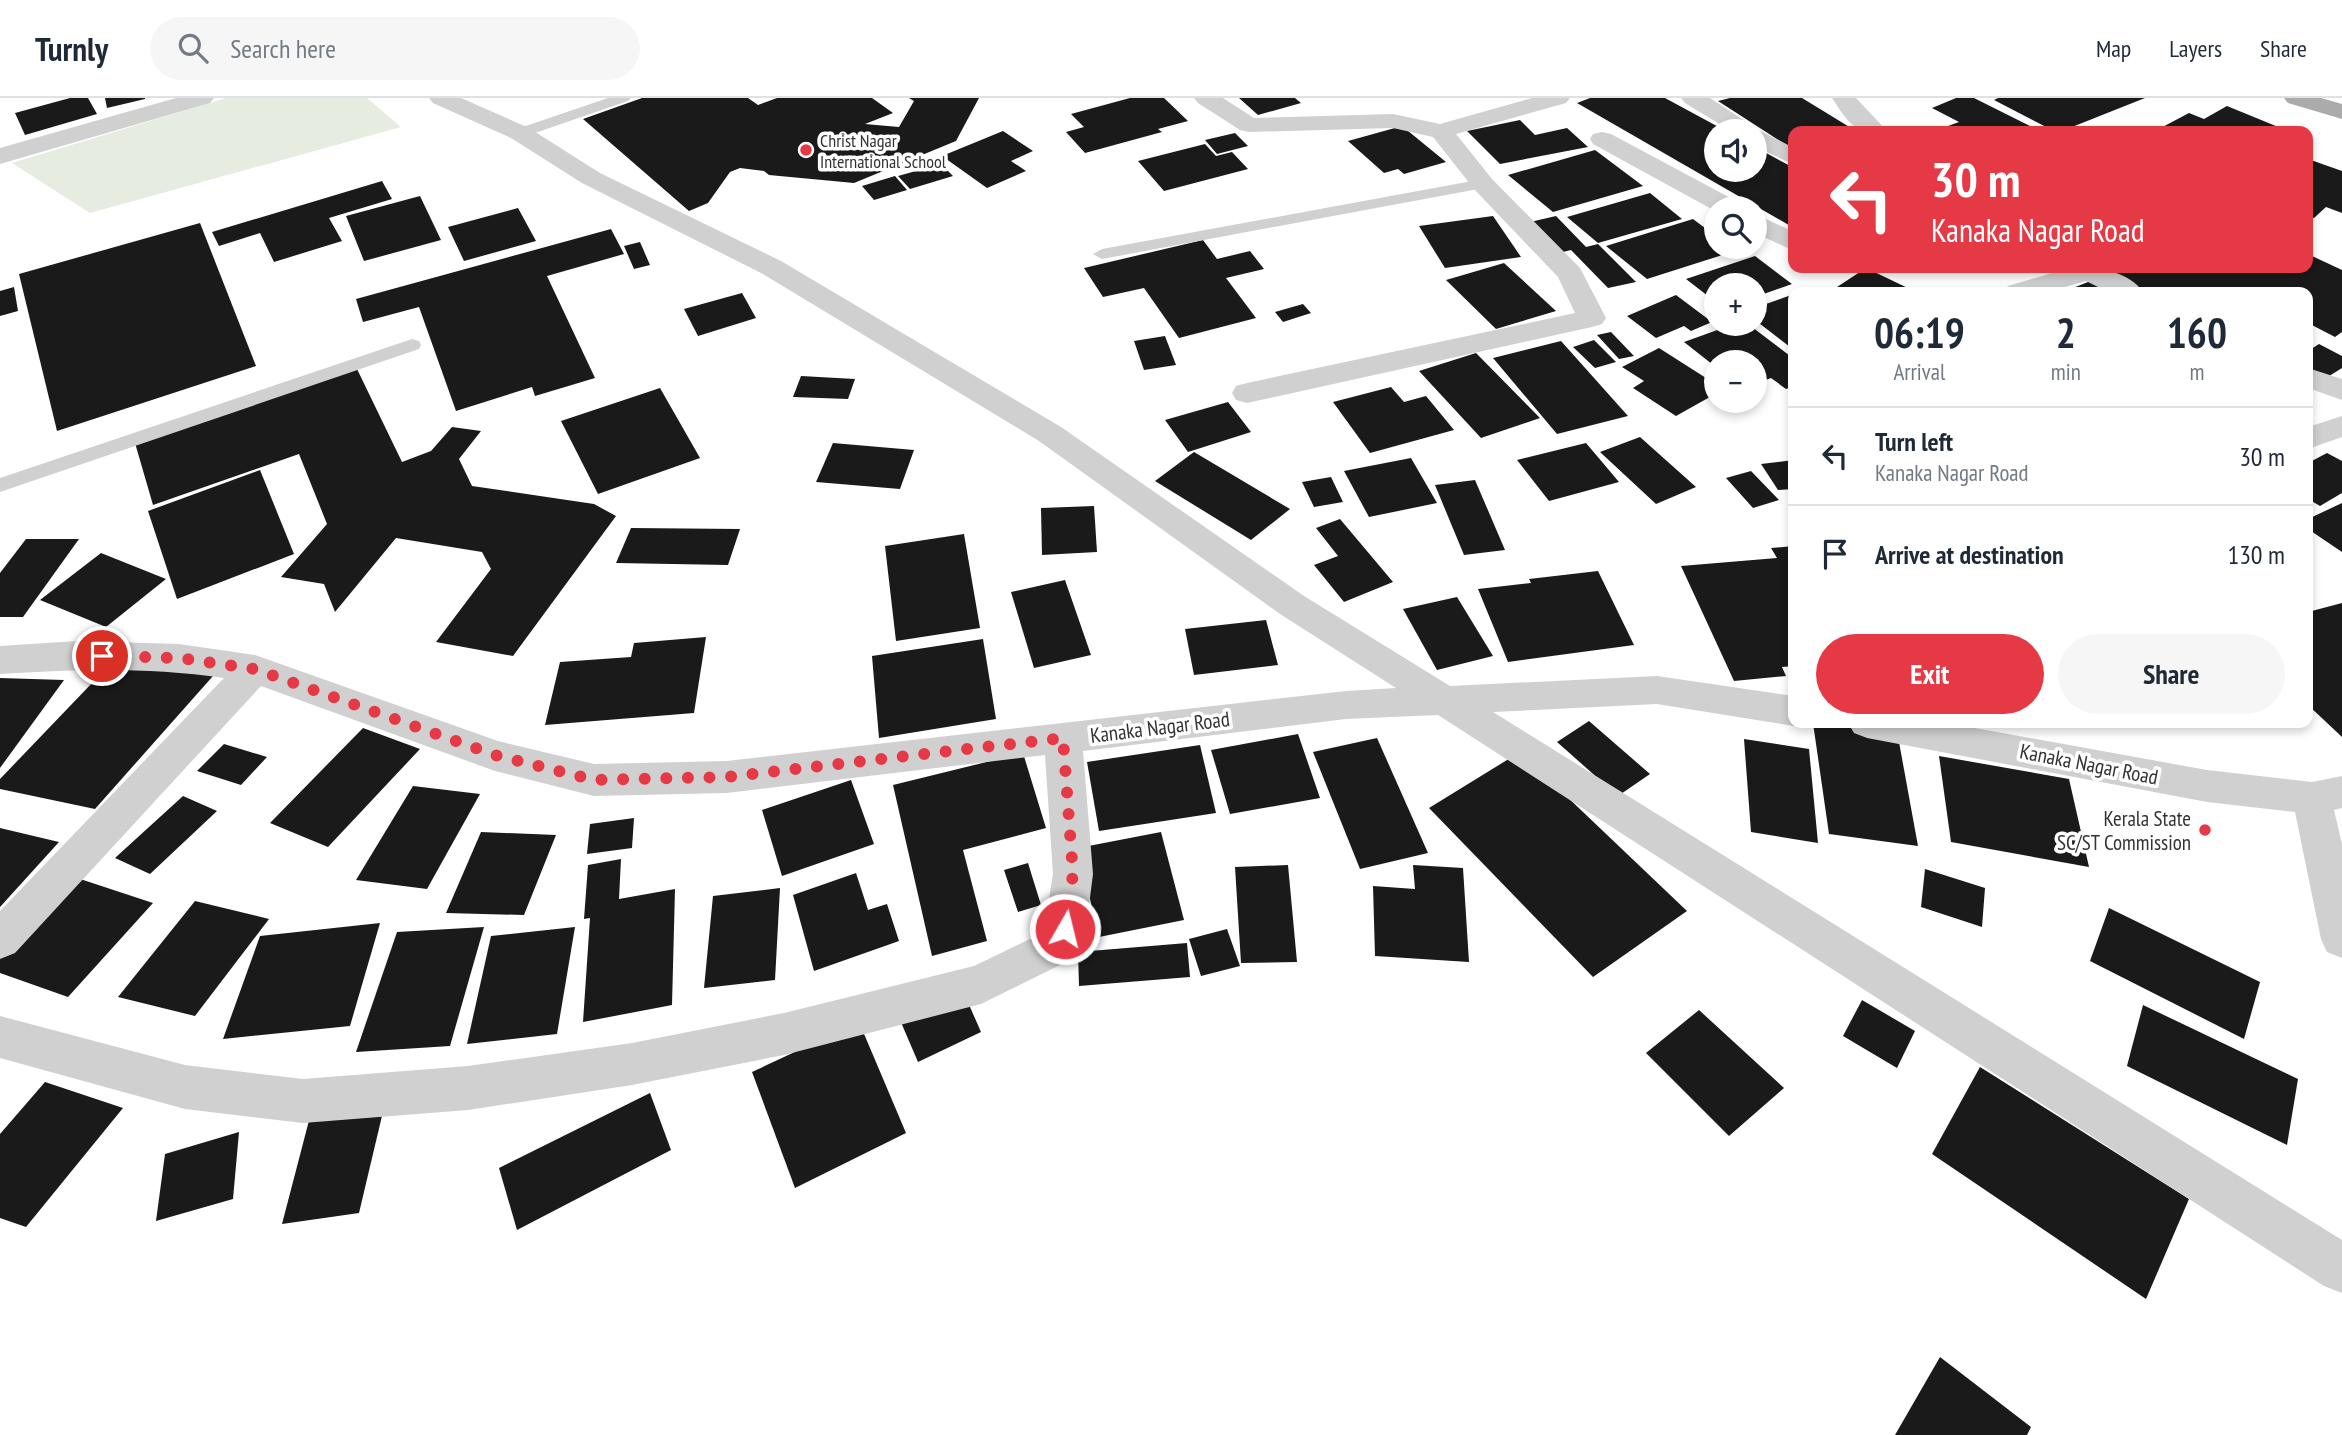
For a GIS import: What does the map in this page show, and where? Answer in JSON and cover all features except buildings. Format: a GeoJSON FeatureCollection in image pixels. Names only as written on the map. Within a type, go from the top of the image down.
{"type":"FeatureCollection","features":[{"type":"Feature","properties":{"kind":"main road"},"geometry":{"type":"LineString","coordinates":[[2296,98],[2342,112]]}},
{"type":"Feature","properties":{"kind":"street"},"geometry":{"type":"LineString","coordinates":[[0,156],[202,98]]}},
{"type":"Feature","properties":{"kind":"street"},"geometry":{"type":"LineString","coordinates":[[441,98],[520,133],[591,178],[771,267],[1050,434],[1292,605],[2342,1268]]}},
{"type":"Feature","properties":{"kind":"street"},"geometry":{"type":"LineString","coordinates":[[1206,98],[1249,125],[1393,121],[1441,131],[1558,98]]}},
{"type":"Feature","properties":{"kind":"street"},"geometry":{"type":"LineString","coordinates":[[1693,98],[1728,119]]}},
{"type":"Feature","properties":{"kind":"street"},"geometry":{"type":"LineString","coordinates":[[1844,98],[1869,126]]}},
{"type":"Feature","properties":{"kind":"street"},"geometry":{"type":"LineString","coordinates":[[1247,393],[1592,318],[1570,274],[1483,184],[1441,131]]}},
{"type":"Feature","properties":{"kind":"street"},"geometry":{"type":"LineString","coordinates":[[1602,139],[1708,196]]}},
{"type":"Feature","properties":{"kind":"street"},"geometry":{"type":"LineString","coordinates":[[1767,143],[1788,155]]}},
{"type":"Feature","properties":{"kind":"street"},"geometry":{"type":"LineString","coordinates":[[1767,228],[1788,240]]}},
{"type":"Feature","properties":{"kind":"street"},"geometry":{"type":"LineString","coordinates":[[2033,287],[2077,273]]}},
{"type":"Feature","properties":{"kind":"street"},"geometry":{"type":"LineString","coordinates":[[2092,273],[2119,287]]}},
{"type":"Feature","properties":{"kind":"street"},"geometry":{"type":"LineString","coordinates":[[2313,379],[2342,390]]}},
{"type":"Feature","properties":{"kind":"street"},"geometry":{"type":"LineString","coordinates":[[2313,437],[2342,426]]}},
{"type":"Feature","properties":{"kind":"street","name":"Kanaka Nagar Road"},"geometry":{"type":"LineString","coordinates":[[0,660],[77,655],[179,658],[255,669],[495,755],[594,780],[726,777],[1346,705],[1657,690],[1788,710]]}},
{"type":"Feature","properties":{"kind":"street"},"geometry":{"type":"LineString","coordinates":[[0,940],[255,669]]}},
{"type":"Feature","properties":{"kind":"street","name":"Kanaka Nagar Road"},"geometry":{"type":"LineString","coordinates":[[1894,728],[2207,786],[2327,795],[2342,939]]}},
{"type":"Feature","properties":{"kind":"street"},"geometry":{"type":"LineString","coordinates":[[0,1037],[185,1087],[303,1101],[468,1088],[632,1063],[784,1034],[968,988],[1049,950],[1065,929],[1073,874],[1063,738]]}},
{"type":"Feature","properties":{"kind":"lane"},"geometry":{"type":"LineString","coordinates":[[520,133],[623,98]]}},
{"type":"Feature","properties":{"kind":"lane"},"geometry":{"type":"LineString","coordinates":[[1102,254],[1483,184]]}},
{"type":"Feature","properties":{"kind":"lane"},"geometry":{"type":"LineString","coordinates":[[0,485],[412,345]]}},
{"type":"Feature","properties":{"kind":"shaded area"},"geometry":{"type":"Polygon","coordinates":[[[226,98],[367,98],[401,127],[90,213],[12,163],[226,98]]]}},
{"type":"Feature","properties":{"kind":"place","name":"Christ Nagar International School"},"geometry":{"type":"Point","coordinates":[806,150]}},
{"type":"Feature","properties":{"kind":"place","name":"Kerala State SC/ST Commission"},"geometry":{"type":"Point","coordinates":[2205,830]}},
{"type":"Feature","properties":{"kind":"route"},"geometry":{"type":"LineString","coordinates":[[102,656],[179,658],[255,669],[495,755],[594,780],[726,777],[1063,738],[1073,874],[1065,929]]}}]}
